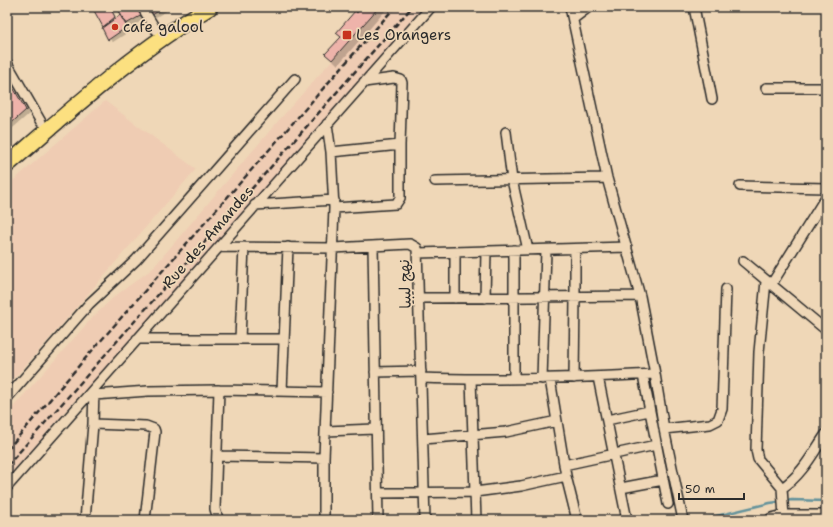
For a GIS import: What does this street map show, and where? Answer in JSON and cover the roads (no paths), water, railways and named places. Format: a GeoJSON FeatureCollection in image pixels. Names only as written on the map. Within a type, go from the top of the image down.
{"type":"FeatureCollection","features":[{"type":"Feature","properties":{"kind":"main road"},"geometry":{"type":"LineString","coordinates":[[7,152],[103,70],[156,30],[191,7]]}},
{"type":"Feature","properties":{"kind":"main road"},"geometry":{"type":"LineString","coordinates":[[7,165],[110,78],[158,41],[210,7]]}},
{"type":"Feature","properties":{"kind":"street"},"geometry":{"type":"LineString","coordinates":[[142,7],[156,30]]}},
{"type":"Feature","properties":{"kind":"street","name":"Rue des Amandes"},"geometry":{"type":"LineString","coordinates":[[7,486],[94,392],[137,340],[255,205],[431,7]]}},
{"type":"Feature","properties":{"kind":"street"},"geometry":{"type":"LineString","coordinates":[[570,7],[607,178],[640,296],[664,429],[683,520]]}},
{"type":"Feature","properties":{"kind":"street"},"geometry":{"type":"LineString","coordinates":[[573,19],[589,7]]}},
{"type":"Feature","properties":{"kind":"street"},"geometry":{"type":"LineString","coordinates":[[694,7],[712,99]]}},
{"type":"Feature","properties":{"kind":"street"},"geometry":{"type":"LineString","coordinates":[[7,63],[41,122]]}},
{"type":"Feature","properties":{"kind":"street"},"geometry":{"type":"LineString","coordinates":[[255,205],[396,204],[398,202],[401,193],[400,145],[402,83],[401,80],[394,78],[364,82]]}},
{"type":"Feature","properties":{"kind":"street"},"geometry":{"type":"LineString","coordinates":[[7,398],[88,304],[136,260],[295,79]]}},
{"type":"Feature","properties":{"kind":"street"},"geometry":{"type":"LineString","coordinates":[[766,88],[826,88]]}},
{"type":"Feature","properties":{"kind":"street"},"geometry":{"type":"LineString","coordinates":[[324,520],[324,458],[334,204],[331,152],[327,124]]}},
{"type":"Feature","properties":{"kind":"street"},"geometry":{"type":"LineString","coordinates":[[506,132],[512,180],[528,250]]}},
{"type":"Feature","properties":{"kind":"street"},"geometry":{"type":"LineString","coordinates":[[331,152],[400,145]]}},
{"type":"Feature","properties":{"kind":"street"},"geometry":{"type":"LineString","coordinates":[[435,181],[607,178]]}},
{"type":"Feature","properties":{"kind":"street"},"geometry":{"type":"LineString","coordinates":[[740,186],[826,188]]}},
{"type":"Feature","properties":{"kind":"street"},"geometry":{"type":"LineString","coordinates":[[826,197],[769,283],[759,352],[756,450],[758,458],[782,489],[780,515],[826,518]]}},
{"type":"Feature","properties":{"kind":"street","name":"نهج ليبيا"},"geometry":{"type":"LineString","coordinates":[[219,247],[333,248],[413,245],[417,248],[420,298],[425,520]]}},
{"type":"Feature","properties":{"kind":"street"},"geometry":{"type":"LineString","coordinates":[[373,246],[375,429],[378,520]]}},
{"type":"Feature","properties":{"kind":"street"},"geometry":{"type":"LineString","coordinates":[[240,339],[244,247]]}},
{"type":"Feature","properties":{"kind":"street"},"geometry":{"type":"LineString","coordinates":[[282,391],[288,247]]}},
{"type":"Feature","properties":{"kind":"street"},"geometry":{"type":"LineString","coordinates":[[418,253],[627,247]]}},
{"type":"Feature","properties":{"kind":"street"},"geometry":{"type":"LineString","coordinates":[[574,378],[575,249]]}},
{"type":"Feature","properties":{"kind":"street"},"geometry":{"type":"LineString","coordinates":[[514,250],[514,379]]}},
{"type":"Feature","properties":{"kind":"street"},"geometry":{"type":"LineString","coordinates":[[546,250],[544,298],[546,379],[557,421],[564,466],[576,520]]}},
{"type":"Feature","properties":{"kind":"street"},"geometry":{"type":"LineString","coordinates":[[485,298],[486,251]]}},
{"type":"Feature","properties":{"kind":"street"},"geometry":{"type":"LineString","coordinates":[[454,252],[455,298]]}},
{"type":"Feature","properties":{"kind":"street"},"geometry":{"type":"LineString","coordinates":[[743,261],[826,329]]}},
{"type":"Feature","properties":{"kind":"street"},"geometry":{"type":"LineString","coordinates":[[664,429],[710,424],[718,420],[722,409],[726,289]]}},
{"type":"Feature","properties":{"kind":"street"},"geometry":{"type":"LineString","coordinates":[[420,298],[640,296]]}},
{"type":"Feature","properties":{"kind":"street"},"geometry":{"type":"LineString","coordinates":[[137,340],[284,339]]}},
{"type":"Feature","properties":{"kind":"street"},"geometry":{"type":"LineString","coordinates":[[375,372],[471,380],[546,379],[655,374]]}},
{"type":"Feature","properties":{"kind":"street"},"geometry":{"type":"LineString","coordinates":[[643,375],[668,504]]}},
{"type":"Feature","properties":{"kind":"street"},"geometry":{"type":"LineString","coordinates":[[598,377],[627,520]]}},
{"type":"Feature","properties":{"kind":"street"},"geometry":{"type":"LineString","coordinates":[[471,380],[476,520]]}},
{"type":"Feature","properties":{"kind":"street"},"geometry":{"type":"LineString","coordinates":[[85,520],[93,424],[94,392],[219,390],[327,392]]}},
{"type":"Feature","properties":{"kind":"street"},"geometry":{"type":"LineString","coordinates":[[219,390],[215,509],[216,515],[220,520]]}},
{"type":"Feature","properties":{"kind":"street"},"geometry":{"type":"LineString","coordinates":[[607,420],[649,411]]}},
{"type":"Feature","properties":{"kind":"street"},"geometry":{"type":"LineString","coordinates":[[423,439],[506,432],[557,421]]}},
{"type":"Feature","properties":{"kind":"street"},"geometry":{"type":"LineString","coordinates":[[93,424],[146,426],[154,429],[155,432],[145,520]]}},
{"type":"Feature","properties":{"kind":"street"},"geometry":{"type":"LineString","coordinates":[[326,430],[375,429]]}},
{"type":"Feature","properties":{"kind":"street"},"geometry":{"type":"LineString","coordinates":[[782,489],[798,475],[826,434]]}},
{"type":"Feature","properties":{"kind":"street"},"geometry":{"type":"LineString","coordinates":[[564,466],[656,445]]}},
{"type":"Feature","properties":{"kind":"street"},"geometry":{"type":"LineString","coordinates":[[217,456],[324,458]]}},
{"type":"Feature","properties":{"kind":"street"},"geometry":{"type":"LineString","coordinates":[[378,493],[475,492],[521,486],[566,476]]}},
{"type":"Feature","properties":{"kind":"street"},"geometry":{"type":"LineString","coordinates":[[621,488],[663,480]]}},
{"type":"Feature","properties":{"kind":"waterway"},"geometry":{"type":"LineString","coordinates":[[700,520],[770,503],[792,500],[826,501]]}},
{"type":"Feature","properties":{"kind":"railway"},"geometry":{"type":"LineString","coordinates":[[7,450],[83,361],[395,7]]}},
{"type":"Feature","properties":{"kind":"railway"},"geometry":{"type":"LineString","coordinates":[[7,466],[412,7]]}},
{"type":"Feature","properties":{"kind":"place","name":"cafe galool"},"geometry":{"type":"Point","coordinates":[115,27]}},
{"type":"Feature","properties":{"kind":"place","name":"Les Orangers"},"geometry":{"type":"Point","coordinates":[347,35]}}]}
